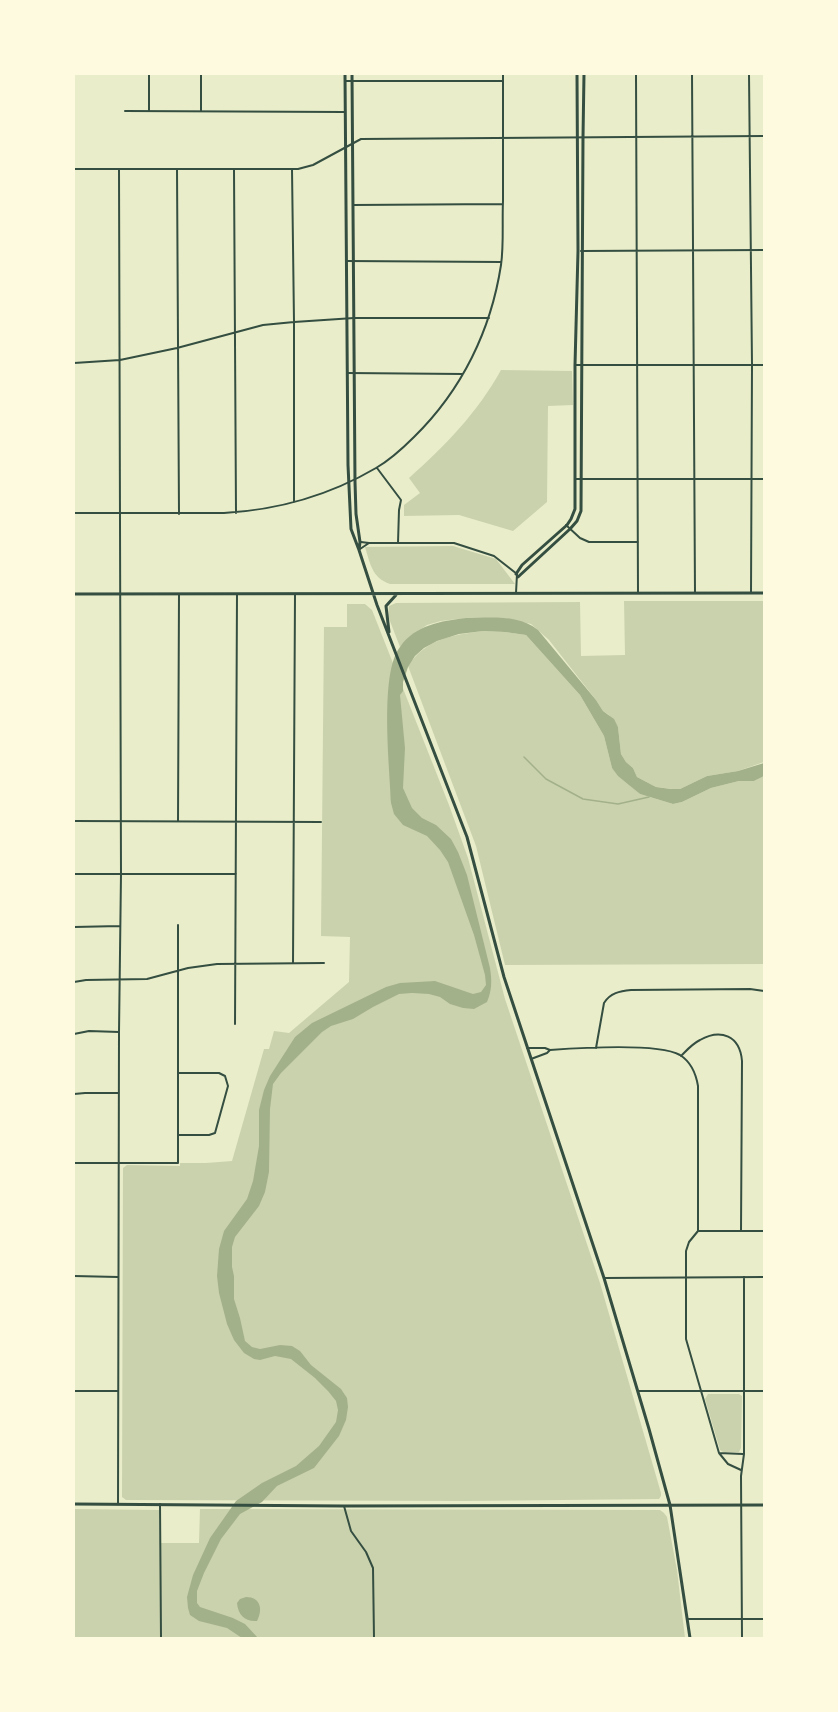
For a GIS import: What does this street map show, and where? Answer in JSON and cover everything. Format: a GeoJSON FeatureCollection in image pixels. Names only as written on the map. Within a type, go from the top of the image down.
{"type":"FeatureCollection","features":[{"type":"Feature","properties":{"kind":"main road"},"geometry":{"type":"LineString","coordinates":[[345,74],[348,482],[351,529],[395,654],[467,837],[504,977],[604,1278],[670,1505],[690,1638]]}},
{"type":"Feature","properties":{"kind":"main road"},"geometry":{"type":"LineString","coordinates":[[352,74],[355,478],[359,549]]}},
{"type":"Feature","properties":{"kind":"main road"},"geometry":{"type":"LineString","coordinates":[[568,527],[575,509],[578,251],[577,74]]}},
{"type":"Feature","properties":{"kind":"main road"},"geometry":{"type":"LineString","coordinates":[[517,575],[577,521],[581,511],[585,74]]}},
{"type":"Feature","properties":{"kind":"main road"},"geometry":{"type":"LineString","coordinates":[[74,594],[765,594]]}},
{"type":"Feature","properties":{"kind":"main road"},"geometry":{"type":"LineString","coordinates":[[390,640],[386,606],[397,594]]}},
{"type":"Feature","properties":{"kind":"main road"},"geometry":{"type":"LineString","coordinates":[[74,1504],[765,1505]]}},
{"type":"Feature","properties":{"kind":"street"},"geometry":{"type":"LineString","coordinates":[[149,74],[149,111]]}},
{"type":"Feature","properties":{"kind":"street"},"geometry":{"type":"LineString","coordinates":[[201,74],[201,111]]}},
{"type":"Feature","properties":{"kind":"street"},"geometry":{"type":"LineString","coordinates":[[74,513],[236,513],[294,502],[348,482],[377,468],[425,426],[442,406],[479,344],[497,287],[501,262],[503,204],[503,74]]}},
{"type":"Feature","properties":{"kind":"street"},"geometry":{"type":"LineString","coordinates":[[636,74],[638,594]]}},
{"type":"Feature","properties":{"kind":"street"},"geometry":{"type":"LineString","coordinates":[[692,74],[695,594]]}},
{"type":"Feature","properties":{"kind":"street"},"geometry":{"type":"LineString","coordinates":[[749,74],[752,365],[751,594]]}},
{"type":"Feature","properties":{"kind":"street"},"geometry":{"type":"LineString","coordinates":[[345,81],[503,81]]}},
{"type":"Feature","properties":{"kind":"street"},"geometry":{"type":"LineString","coordinates":[[125,111],[346,112]]}},
{"type":"Feature","properties":{"kind":"street"},"geometry":{"type":"LineString","coordinates":[[74,169],[292,169],[313,165],[361,139],[765,136]]}},
{"type":"Feature","properties":{"kind":"street"},"geometry":{"type":"LineString","coordinates":[[118,1504],[121,874],[119,169]]}},
{"type":"Feature","properties":{"kind":"street"},"geometry":{"type":"LineString","coordinates":[[177,169],[178,513]]}},
{"type":"Feature","properties":{"kind":"street"},"geometry":{"type":"LineString","coordinates":[[234,169],[236,513]]}},
{"type":"Feature","properties":{"kind":"street"},"geometry":{"type":"LineString","coordinates":[[292,169],[294,502]]}},
{"type":"Feature","properties":{"kind":"street"},"geometry":{"type":"LineString","coordinates":[[353,205],[503,204]]}},
{"type":"Feature","properties":{"kind":"street"},"geometry":{"type":"LineString","coordinates":[[578,251],[765,250]]}},
{"type":"Feature","properties":{"kind":"street"},"geometry":{"type":"LineString","coordinates":[[346,261],[501,262]]}},
{"type":"Feature","properties":{"kind":"street"},"geometry":{"type":"LineString","coordinates":[[74,363],[120,360],[177,348],[264,325],[354,318],[489,318]]}},
{"type":"Feature","properties":{"kind":"street"},"geometry":{"type":"LineString","coordinates":[[575,365],[765,365]]}},
{"type":"Feature","properties":{"kind":"street"},"geometry":{"type":"LineString","coordinates":[[347,374],[463,374]]}},
{"type":"Feature","properties":{"kind":"street"},"geometry":{"type":"LineString","coordinates":[[377,468],[401,500],[398,543]]}},
{"type":"Feature","properties":{"kind":"street"},"geometry":{"type":"LineString","coordinates":[[575,479],[765,479]]}},
{"type":"Feature","properties":{"kind":"street"},"geometry":{"type":"LineString","coordinates":[[568,527],[580,538],[589,542],[638,542]]}},
{"type":"Feature","properties":{"kind":"street"},"geometry":{"type":"LineString","coordinates":[[360,542],[454,543],[495,557],[517,575],[516,593]]}},
{"type":"Feature","properties":{"kind":"street"},"geometry":{"type":"LineString","coordinates":[[359,549],[369,543]]}},
{"type":"Feature","properties":{"kind":"street"},"geometry":{"type":"LineString","coordinates":[[178,821],[179,594]]}},
{"type":"Feature","properties":{"kind":"street"},"geometry":{"type":"LineString","coordinates":[[235,1024],[237,594]]}},
{"type":"Feature","properties":{"kind":"street"},"geometry":{"type":"LineString","coordinates":[[293,963],[295,594]]}},
{"type":"Feature","properties":{"kind":"street"},"geometry":{"type":"LineString","coordinates":[[74,821],[321,822]]}},
{"type":"Feature","properties":{"kind":"street"},"geometry":{"type":"LineString","coordinates":[[74,874],[236,874]]}},
{"type":"Feature","properties":{"kind":"street"},"geometry":{"type":"LineString","coordinates":[[74,927],[120,926]]}},
{"type":"Feature","properties":{"kind":"street"},"geometry":{"type":"LineString","coordinates":[[74,1163],[178,1163],[178,926]]}},
{"type":"Feature","properties":{"kind":"street"},"geometry":{"type":"LineString","coordinates":[[74,982],[147,979],[203,965],[324,963]]}},
{"type":"Feature","properties":{"kind":"street"},"geometry":{"type":"LineString","coordinates":[[596,1048],[604,1003],[607,997],[614,993],[631,990],[750,989],[765,991]]}},
{"type":"Feature","properties":{"kind":"street"},"geometry":{"type":"LineString","coordinates":[[74,1034],[89,1031],[119,1032]]}},
{"type":"Feature","properties":{"kind":"street"},"geometry":{"type":"LineString","coordinates":[[681,1056],[698,1041],[714,1035],[732,1038],[740,1049],[742,1061],[741,1231]]}},
{"type":"Feature","properties":{"kind":"street"},"geometry":{"type":"LineString","coordinates":[[527,1048],[550,1050],[659,1048],[681,1056],[697,1077],[698,1231],[689,1242],[686,1251],[686,1339],[719,1453],[728,1464],[741,1470]]}},
{"type":"Feature","properties":{"kind":"street"},"geometry":{"type":"LineString","coordinates":[[531,1059],[550,1050]]}},
{"type":"Feature","properties":{"kind":"street"},"geometry":{"type":"LineString","coordinates":[[178,1073],[219,1073],[225,1076],[228,1086],[215,1133],[178,1135]]}},
{"type":"Feature","properties":{"kind":"street"},"geometry":{"type":"LineString","coordinates":[[74,1094],[119,1093]]}},
{"type":"Feature","properties":{"kind":"street"},"geometry":{"type":"LineString","coordinates":[[698,1231],[765,1231]]}},
{"type":"Feature","properties":{"kind":"street"},"geometry":{"type":"LineString","coordinates":[[74,1276],[118,1277]]}},
{"type":"Feature","properties":{"kind":"street"},"geometry":{"type":"LineString","coordinates":[[742,1638],[741,1470],[744,1454],[745,1391],[744,1277]]}},
{"type":"Feature","properties":{"kind":"street"},"geometry":{"type":"LineString","coordinates":[[604,1278],[765,1277]]}},
{"type":"Feature","properties":{"kind":"street"},"geometry":{"type":"LineString","coordinates":[[74,1391],[118,1391]]}},
{"type":"Feature","properties":{"kind":"street"},"geometry":{"type":"LineString","coordinates":[[638,1391],[765,1391]]}},
{"type":"Feature","properties":{"kind":"street"},"geometry":{"type":"LineString","coordinates":[[719,1453],[744,1454]]}},
{"type":"Feature","properties":{"kind":"street"},"geometry":{"type":"LineString","coordinates":[[160,1504],[161,1638]]}},
{"type":"Feature","properties":{"kind":"street"},"geometry":{"type":"LineString","coordinates":[[344,1506],[351,1532],[366,1552],[373,1568],[374,1638]]}},
{"type":"Feature","properties":{"kind":"street"},"geometry":{"type":"LineString","coordinates":[[687,1619],[765,1619]]}},
{"type":"Feature","properties":{"kind":"shaded area"},"geometry":{"type":"Polygon","coordinates":[[[501,370],[572,371],[573,405],[548,406],[547,502],[513,531],[459,515],[404,516],[404,505],[420,493],[409,478],[460,428],[492,386],[501,370]]]}},
{"type":"Feature","properties":{"kind":"shaded area"},"geometry":{"type":"Polygon","coordinates":[[[453,546],[496,559],[515,584],[390,584],[375,574],[365,547],[453,546]]]}},
{"type":"Feature","properties":{"kind":"shaded area"},"geometry":{"type":"Polygon","coordinates":[[[624,601],[764,601],[764,762],[738,771],[707,776],[680,789],[656,787],[637,777],[633,768],[621,754],[618,727],[603,711],[549,640],[531,624],[504,618],[466,618],[441,621],[427,625],[400,647],[388,616],[389,606],[396,603],[580,602],[581,656],[625,655],[624,601]]]}},
{"type":"Feature","properties":{"kind":"shaded area"},"geometry":{"type":"Polygon","coordinates":[[[347,604],[365,604],[372,610],[468,858],[505,999],[600,1283],[661,1493],[659,1499],[126,1500],[122,1497],[123,1168],[127,1165],[180,1166],[180,1163],[232,1161],[264,1049],[269,1049],[274,1031],[289,1033],[349,982],[350,937],[321,936],[324,627],[347,627],[347,604]]]}},
{"type":"Feature","properties":{"kind":"shaded area"},"geometry":{"type":"Polygon","coordinates":[[[466,618],[513,619],[538,630],[603,711],[614,719],[618,727],[621,754],[633,768],[637,777],[656,787],[680,789],[707,776],[738,771],[764,763],[764,776],[754,781],[739,781],[711,788],[673,804],[640,794],[612,768],[604,736],[580,695],[526,635],[483,631],[459,634],[424,648],[408,667],[400,695],[405,748],[403,788],[412,808],[451,839],[458,852],[467,875],[490,968],[491,989],[487,1002],[474,1009],[450,1004],[440,997],[429,994],[399,994],[353,1019],[331,1026],[322,1032],[273,1084],[270,1109],[269,1172],[265,1192],[259,1206],[235,1237],[232,1247],[234,1299],[245,1341],[252,1347],[260,1349],[280,1345],[292,1346],[300,1351],[311,1365],[341,1389],[347,1398],[348,1407],[346,1420],[339,1436],[314,1468],[277,1486],[262,1502],[240,1514],[221,1539],[204,1573],[197,1591],[197,1603],[200,1607],[245,1624],[258,1638],[242,1638],[227,1628],[199,1621],[190,1615],[187,1597],[193,1575],[210,1538],[236,1501],[262,1483],[296,1466],[319,1446],[336,1422],[338,1410],[336,1401],[328,1391],[291,1359],[275,1356],[260,1360],[254,1359],[244,1353],[234,1340],[227,1324],[219,1293],[217,1276],[219,1249],[224,1231],[247,1199],[253,1181],[259,1146],[259,1110],[264,1090],[270,1076],[295,1037],[312,1023],[386,987],[400,983],[435,981],[473,994],[481,992],[486,985],[474,935],[448,862],[427,836],[403,825],[394,814],[391,803],[389,767],[388,699],[394,660],[400,647],[413,634],[429,625],[466,618]]]}},
{"type":"Feature","properties":{"kind":"shaded area"},"geometry":{"type":"Polygon","coordinates":[[[483,631],[526,635],[580,695],[604,736],[612,768],[640,794],[673,804],[711,788],[739,781],[754,781],[764,776],[764,964],[505,965],[476,846],[408,666],[431,644],[461,634],[483,631]]]}},
{"type":"Feature","properties":{"kind":"shaded area"},"geometry":{"type":"Polygon","coordinates":[[[708,1394],[739,1394],[742,1396],[739,1452],[720,1450],[705,1399],[708,1394]]]}},
{"type":"Feature","properties":{"kind":"shaded area"},"geometry":{"type":"Polygon","coordinates":[[[74,1509],[159,1510],[160,1543],[199,1543],[200,1509],[660,1510],[667,1517],[677,1570],[685,1638],[74,1638],[74,1509]]]}},
{"type":"Feature","properties":{"kind":"shaded area"},"geometry":{"type":"Polygon","coordinates":[[[246,1597],[258,1602],[260,1613],[257,1621],[246,1619],[239,1611],[237,1603],[246,1597]]]}},
{"type":"Feature","properties":{"kind":"waterway"},"geometry":{"type":"LineString","coordinates":[[524,757],[546,779],[583,799],[618,804],[649,797]]}}]}
